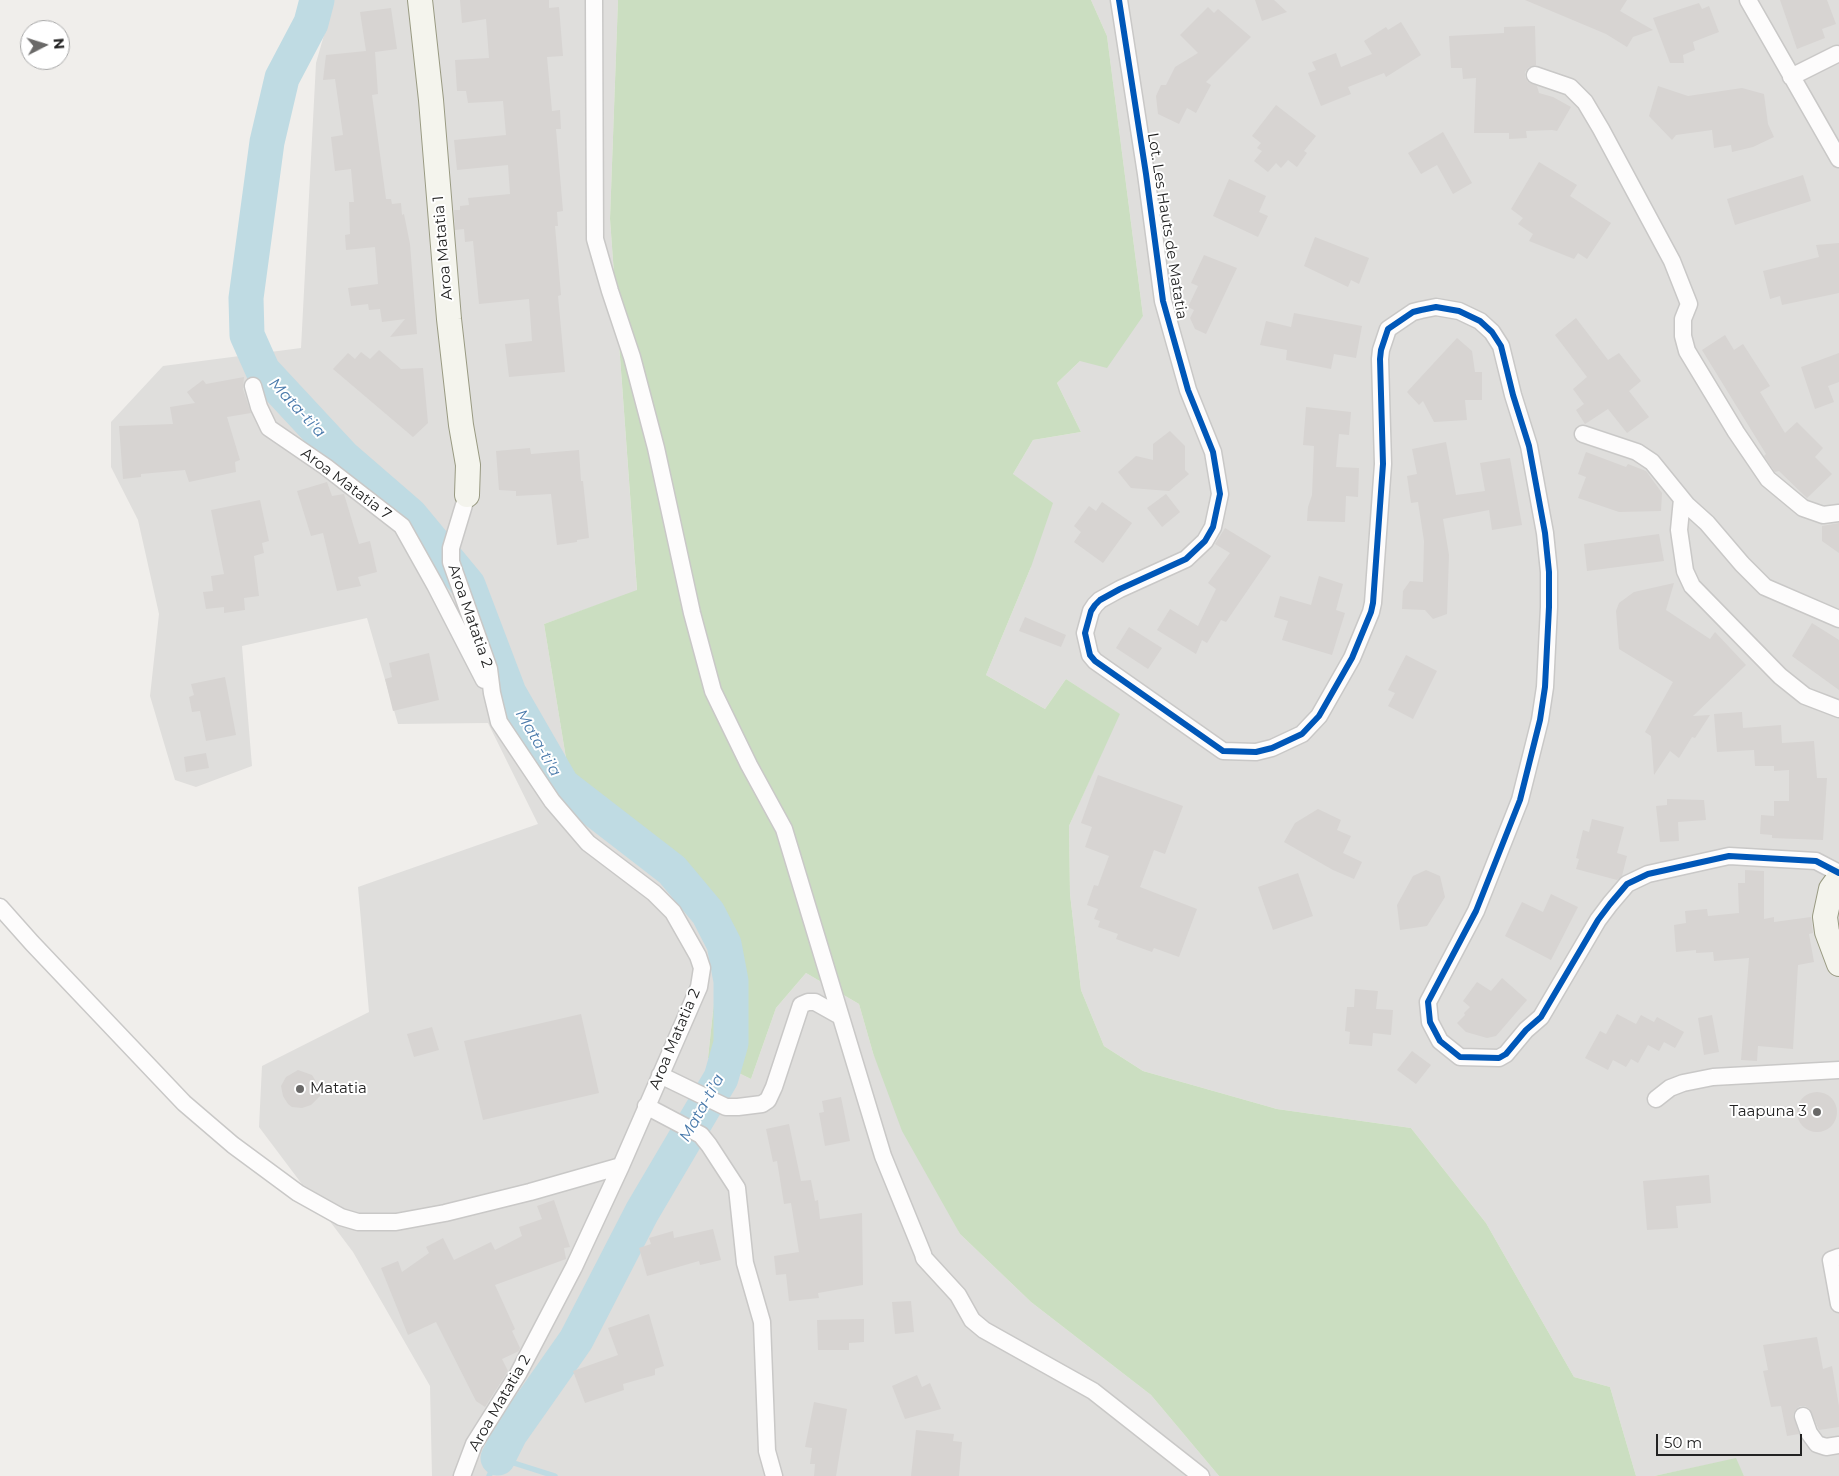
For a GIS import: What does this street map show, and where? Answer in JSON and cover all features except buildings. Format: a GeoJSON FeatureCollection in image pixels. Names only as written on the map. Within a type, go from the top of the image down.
{"type":"FeatureCollection","features":[{"type":"Feature","properties":{"kind":"main road","name":"Aroa Matatia 1"},"geometry":{"type":"LineString","coordinates":[[420,0],[431,100],[449,319],[461,425],[468,465],[467,495]]}},
{"type":"Feature","properties":{"kind":"main road"},"geometry":{"type":"LineString","coordinates":[[1839,878],[1831,889],[1826,905],[1825,917],[1839,964]]}},
{"type":"Feature","properties":{"kind":"street"},"geometry":{"type":"LineString","coordinates":[[594,0],[595,238],[632,357],[656,448],[692,614],[713,691],[749,765],[784,829],[883,1156],[924,1258],[958,1295],[972,1320],[992,1335],[1093,1391],[1201,1476]]}},
{"type":"Feature","properties":{"kind":"street","name":"Lot. Les Hauts de Matatia"},"geometry":{"type":"LineString","coordinates":[[1118,0],[1146,174],[1163,301],[1188,390],[1213,452],[1220,494],[1213,526],[1209,534],[1205,541],[1186,559],[1120,588],[1095,605],[1091,611],[1085,633],[1090,655],[1095,661],[1223,751],[1256,752],[1272,748],[1302,734],[1319,716],[1352,658],[1371,612],[1383,464],[1380,359],[1388,329],[1413,312],[1436,307],[1459,311],[1480,321],[1492,332],[1501,346],[1513,395],[1529,446],[1545,533],[1549,572],[1549,607],[1545,687],[1540,720],[1520,800],[1476,911],[1428,1002],[1430,1022],[1440,1041],[1460,1057],[1499,1058],[1506,1054],[1526,1030],[1541,1017],[1598,920],[1610,904],[1627,884],[1648,874],[1729,856],[1816,861],[1839,873]]}},
{"type":"Feature","properties":{"kind":"street"},"geometry":{"type":"LineString","coordinates":[[1748,0],[1838,156]]}},
{"type":"Feature","properties":{"kind":"street"},"geometry":{"type":"LineString","coordinates":[[1791,76],[1836,54]]}},
{"type":"Feature","properties":{"kind":"street"},"geometry":{"type":"LineString","coordinates":[[1535,75],[1570,87],[1585,102],[1601,129],[1672,261],[1689,304],[1683,318],[1683,336],[1687,351],[1736,432],[1768,479],[1803,508],[1822,515],[1839,513]]}},
{"type":"Feature","properties":{"kind":"street","name":"Aroa Matatia 7"},"geometry":{"type":"LineString","coordinates":[[253,386],[259,407],[269,428],[326,467],[402,526],[492,693]]}},
{"type":"Feature","properties":{"kind":"street"},"geometry":{"type":"LineString","coordinates":[[1583,434],[1637,452],[1652,462],[1682,498],[1707,522],[1742,564],[1765,587],[1839,620]]}},
{"type":"Feature","properties":{"kind":"street","name":"Aroa Matatia 2"},"geometry":{"type":"LineString","coordinates":[[462,1476],[474,1444],[538,1338],[574,1267],[592,1224],[621,1166],[699,987],[702,968],[698,956],[673,912],[654,893],[588,843],[552,801],[499,722],[492,693],[489,669],[450,562],[456,527],[467,495]]}},
{"type":"Feature","properties":{"kind":"street"},"geometry":{"type":"LineString","coordinates":[[1682,498],[1679,530],[1685,571],[1692,586],[1780,676],[1805,696],[1839,709]]}},
{"type":"Feature","properties":{"kind":"street"},"geometry":{"type":"LineString","coordinates":[[0,907],[184,1103],[233,1145],[298,1193],[341,1217],[358,1222],[396,1222],[445,1213],[530,1192],[621,1166]]}},
{"type":"Feature","properties":{"kind":"street"},"geometry":{"type":"LineString","coordinates":[[660,1075],[726,1107],[762,1104],[768,1100],[774,1087],[801,1005],[815,1002],[840,1016]]}},
{"type":"Feature","properties":{"kind":"street"},"geometry":{"type":"LineString","coordinates":[[1656,1099],[1676,1085],[1713,1077],[1839,1070]]}},
{"type":"Feature","properties":{"kind":"street"},"geometry":{"type":"LineString","coordinates":[[646,1106],[701,1135],[709,1144],[737,1188],[745,1263],[762,1322],[767,1451],[774,1476]]}},
{"type":"Feature","properties":{"kind":"street"},"geometry":{"type":"LineString","coordinates":[[1839,1257],[1831,1260],[1839,1304]]}},
{"type":"Feature","properties":{"kind":"street"},"geometry":{"type":"LineString","coordinates":[[1803,1416],[1809,1433],[1817,1444],[1826,1447],[1839,1445]]}},
{"type":"Feature","properties":{"kind":"shaded area"},"geometry":{"type":"Polygon","coordinates":[[[334,0],[618,0],[610,219],[637,591],[544,624],[574,807],[627,857],[675,892],[709,942],[718,965],[708,1058],[751,1079],[776,1008],[806,973],[859,1004],[873,1053],[960,1234],[1031,1302],[1151,1395],[1219,1476],[432,1476],[430,1386],[353,1252],[259,1127],[262,1066],[369,1012],[358,887],[538,824],[488,723],[398,724],[367,618],[242,646],[252,766],[196,787],[175,780],[150,696],[159,614],[138,520],[111,467],[111,422],[163,366],[301,348],[316,63],[334,0]]]}},
{"type":"Feature","properties":{"kind":"shaded area"},"geometry":{"type":"Polygon","coordinates":[[[1091,0],[1839,0],[1839,1476],[1744,1476],[1735,1459],[1654,1476],[1636,1476],[1610,1387],[1574,1377],[1486,1223],[1411,1128],[1277,1109],[1143,1071],[1104,1046],[1081,990],[1070,894],[1069,826],[1119,714],[1066,679],[1045,709],[986,675],[1031,567],[1013,474],[1033,440],[1081,432],[1057,383],[1080,361],[1143,316],[1107,36],[1091,0]]]}},
{"type":"Feature","properties":{"kind":"green space"},"geometry":{"type":"Polygon","coordinates":[[[618,0],[1091,0],[1107,36],[1143,316],[1107,368],[1080,361],[1057,383],[1081,432],[1033,440],[1013,474],[1053,503],[1031,567],[986,675],[1045,709],[1066,679],[1120,714],[1069,826],[1070,894],[1081,990],[1104,1046],[1143,1071],[1277,1109],[1411,1128],[1486,1223],[1574,1377],[1610,1387],[1636,1476],[1219,1476],[1151,1395],[1031,1302],[960,1234],[902,1131],[873,1053],[859,1004],[806,973],[776,1008],[751,1079],[708,1058],[718,965],[709,942],[675,892],[627,857],[574,807],[544,624],[637,590],[610,219],[618,0]]]}},
{"type":"Feature","properties":{"kind":"green space"},"geometry":{"type":"Polygon","coordinates":[[[1736,1458],[1744,1476],[1654,1476],[1736,1458]]]}},
{"type":"Feature","properties":{"kind":"waterway","name":"Mata-ti'a"},"geometry":{"type":"LineString","coordinates":[[317,0],[311,23],[282,78],[267,142],[246,298],[247,335],[263,371],[343,457],[410,515],[468,585],[509,693],[562,785],[672,870],[708,913],[724,944],[731,981],[731,1043],[721,1078],[642,1212],[576,1340],[510,1434],[498,1458]]}},
{"type":"Feature","properties":{"kind":"waterway"},"geometry":{"type":"LineString","coordinates":[[489,1476],[498,1458],[555,1476]]}},
{"type":"Feature","properties":{"kind":"cycle path"},"geometry":{"type":"LineString","coordinates":[[1119,0],[1146,174],[1163,301],[1188,390],[1213,452],[1220,494],[1213,527],[1205,541],[1186,559],[1120,589],[1100,600],[1095,605],[1091,611],[1085,633],[1090,655],[1095,661],[1223,751],[1256,752],[1272,748],[1302,734],[1319,716],[1352,658],[1373,603],[1383,464],[1380,359],[1388,329],[1413,312],[1436,307],[1459,311],[1480,321],[1492,332],[1501,346],[1513,395],[1529,446],[1545,533],[1549,572],[1549,607],[1545,687],[1540,720],[1520,800],[1476,911],[1428,1002],[1430,1022],[1440,1041],[1460,1057],[1499,1058],[1506,1054],[1526,1030],[1541,1017],[1598,920],[1610,904],[1627,884],[1648,874],[1729,856],[1816,861],[1839,873]]}},
{"type":"Feature","properties":{"kind":"place","name":"Matatia"},"geometry":{"type":"Point","coordinates":[300,1089]}},
{"type":"Feature","properties":{"kind":"place","name":"Taapuna 3"},"geometry":{"type":"Point","coordinates":[1817,1112]}}]}
